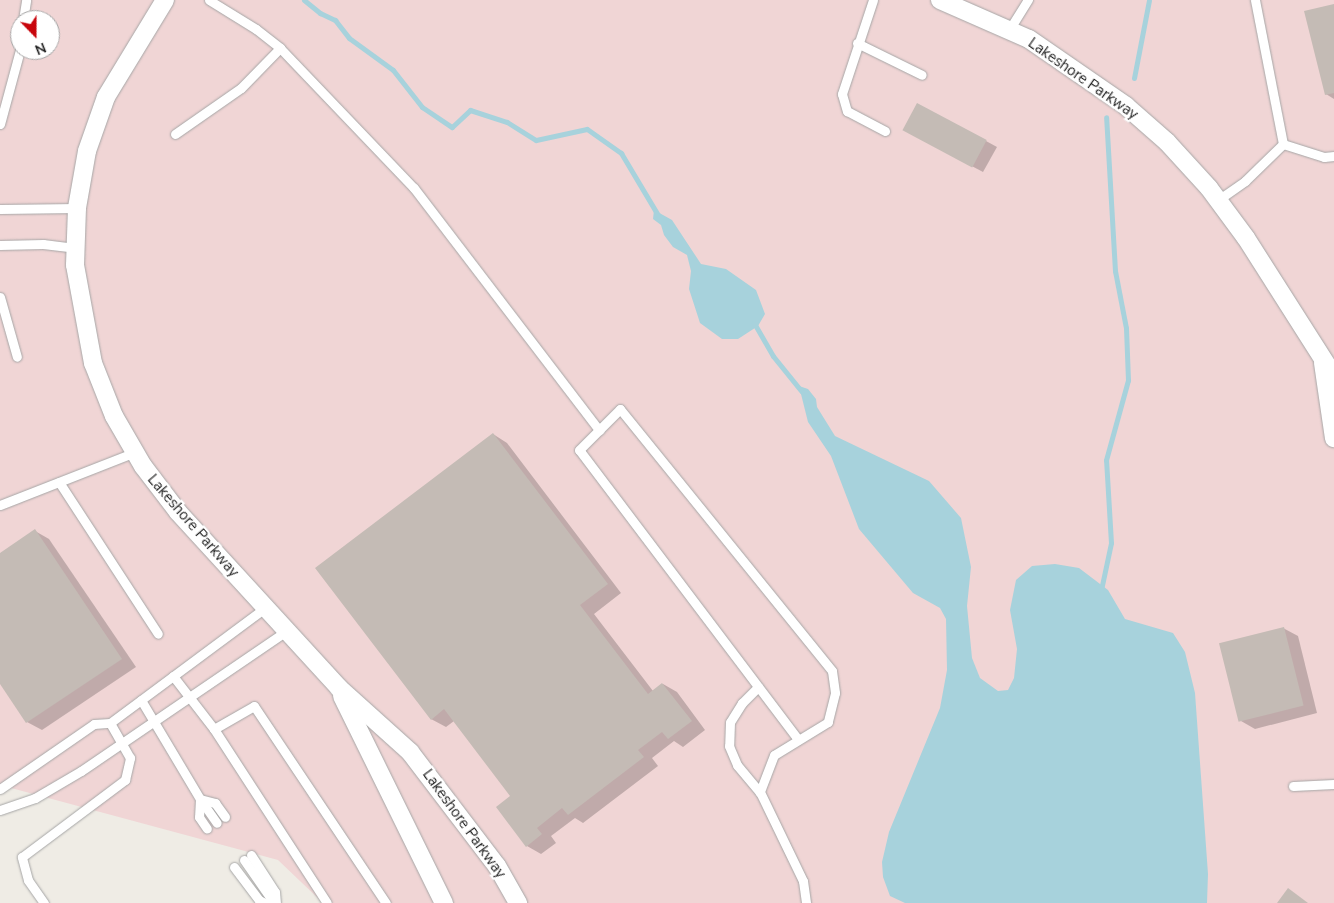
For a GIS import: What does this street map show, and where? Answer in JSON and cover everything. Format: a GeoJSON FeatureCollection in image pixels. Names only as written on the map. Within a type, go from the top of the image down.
{"type":"FeatureCollection","features":[{"type":"Feature","properties":{"kind":"street","name":"Lakeshore Parkway"},"geometry":{"type":"LineString","coordinates":[[940,0],[1029,39],[1126,106],[1167,142],[1218,200],[1334,376]]}},
{"type":"Feature","properties":{"kind":"street","name":"Lakeshore Parkway"},"geometry":{"type":"LineString","coordinates":[[160,1],[106,97],[87,151],[77,208],[75,265],[93,363],[114,416],[135,452],[178,512],[339,688],[410,752],[497,866],[518,903]]}},
{"type":"Feature","properties":{"kind":"street","name":"Lakeshore Parkway"},"geometry":{"type":"LineString","coordinates":[[1322,360],[1334,438]]}},
{"type":"Feature","properties":{"kind":"street","name":"Lakeshore Parkway"},"geometry":{"type":"LineString","coordinates":[[339,688],[379,776],[444,903]]}},
{"type":"Feature","properties":{"kind":"lane"},"geometry":{"type":"LineString","coordinates":[[209,0],[256,29],[280,48],[414,188],[599,430]]}},
{"type":"Feature","properties":{"kind":"lane"},"geometry":{"type":"LineString","coordinates":[[873,0],[857,43],[842,94],[847,111],[885,131]]}},
{"type":"Feature","properties":{"kind":"lane"},"geometry":{"type":"LineString","coordinates":[[1009,30],[1028,0]]}},
{"type":"Feature","properties":{"kind":"lane"},"geometry":{"type":"LineString","coordinates":[[1257,0],[1282,144]]}},
{"type":"Feature","properties":{"kind":"lane"},"geometry":{"type":"LineString","coordinates":[[857,43],[922,75]]}},
{"type":"Feature","properties":{"kind":"lane"},"geometry":{"type":"LineString","coordinates":[[174,134],[242,88],[280,48]]}},
{"type":"Feature","properties":{"kind":"lane"},"geometry":{"type":"LineString","coordinates":[[0,124],[17,60]]}},
{"type":"Feature","properties":{"kind":"lane"},"geometry":{"type":"LineString","coordinates":[[1282,144],[1324,158],[1334,156]]}},
{"type":"Feature","properties":{"kind":"lane"},"geometry":{"type":"LineString","coordinates":[[1218,200],[1245,181],[1282,144]]}},
{"type":"Feature","properties":{"kind":"lane"},"geometry":{"type":"LineString","coordinates":[[0,210],[77,208]]}},
{"type":"Feature","properties":{"kind":"lane"},"geometry":{"type":"LineString","coordinates":[[0,245],[43,244],[76,248]]}},
{"type":"Feature","properties":{"kind":"lane"},"geometry":{"type":"LineString","coordinates":[[0,297],[17,357]]}},
{"type":"Feature","properties":{"kind":"lane"},"geometry":{"type":"LineString","coordinates":[[760,792],[774,755],[797,738],[828,722],[835,693],[832,671],[620,409],[579,450],[797,738]]}},
{"type":"Feature","properties":{"kind":"lane"},"geometry":{"type":"LineString","coordinates":[[0,505],[135,452]]}},
{"type":"Feature","properties":{"kind":"lane"},"geometry":{"type":"LineString","coordinates":[[59,482],[158,634]]}},
{"type":"Feature","properties":{"kind":"lane"},"geometry":{"type":"LineString","coordinates":[[0,789],[94,724],[110,723],[265,608]]}},
{"type":"Feature","properties":{"kind":"lane"},"geometry":{"type":"LineString","coordinates":[[0,810],[35,798],[121,743],[286,631]]}},
{"type":"Feature","properties":{"kind":"lane"},"geometry":{"type":"LineString","coordinates":[[173,676],[188,698],[214,729],[327,903]]}},
{"type":"Feature","properties":{"kind":"lane"},"geometry":{"type":"LineString","coordinates":[[758,687],[742,703],[730,722],[729,746],[737,766],[760,792],[804,881],[806,903]]}},
{"type":"Feature","properties":{"kind":"lane"},"geometry":{"type":"LineString","coordinates":[[141,700],[155,720],[200,799],[199,817],[207,829]]}},
{"type":"Feature","properties":{"kind":"lane"},"geometry":{"type":"LineString","coordinates":[[214,729],[254,706],[386,903]]}},
{"type":"Feature","properties":{"kind":"lane"},"geometry":{"type":"LineString","coordinates":[[44,903],[28,880],[22,857],[126,780],[130,758],[110,723]]}},
{"type":"Feature","properties":{"kind":"lane"},"geometry":{"type":"LineString","coordinates":[[1293,786],[1334,784]]}},
{"type":"Feature","properties":{"kind":"lane"},"geometry":{"type":"LineString","coordinates":[[200,799],[215,803],[221,820]]}},
{"type":"Feature","properties":{"kind":"lane"},"geometry":{"type":"LineString","coordinates":[[247,857],[275,903]]}},
{"type":"Feature","properties":{"kind":"lane"},"geometry":{"type":"LineString","coordinates":[[234,866],[259,900],[266,903]]}},
{"type":"Feature","properties":{"kind":"shaded area"},"geometry":{"type":"Polygon","coordinates":[[[0,0],[1334,0],[1334,903],[323,903],[278,860],[0,785],[0,0]]]}},
{"type":"Feature","properties":{"kind":"water"},"geometry":{"type":"Polygon","coordinates":[[[654,210],[672,220],[701,264],[726,269],[756,290],[765,314],[758,326],[738,339],[722,339],[700,323],[689,289],[691,271],[687,255],[673,247],[664,235],[661,225],[653,219],[654,210]]]}},
{"type":"Feature","properties":{"kind":"water"},"geometry":{"type":"Polygon","coordinates":[[[799,386],[808,389],[816,399],[817,407],[835,436],[929,481],[961,518],[971,567],[967,606],[972,658],[980,678],[998,691],[1008,690],[1014,678],[1017,649],[1010,610],[1016,580],[1032,566],[1055,564],[1079,568],[1108,590],[1125,619],[1173,633],[1185,652],[1195,693],[1208,874],[1207,903],[905,903],[890,896],[883,877],[882,862],[889,832],[940,708],[947,670],[946,619],[940,608],[913,593],[859,529],[831,456],[808,422],[799,386]]]}},
{"type":"Feature","properties":{"kind":"building"},"geometry":{"type":"Polygon","coordinates":[[[1334,4],[1334,93],[1325,95],[1304,11],[1334,4]]]}},
{"type":"Feature","properties":{"kind":"building"},"geometry":{"type":"Polygon","coordinates":[[[917,103],[987,140],[972,167],[902,130],[917,103]]]}},
{"type":"Feature","properties":{"kind":"building"},"geometry":{"type":"Polygon","coordinates":[[[493,433],[608,584],[580,605],[648,694],[662,683],[692,721],[668,739],[662,732],[638,750],[644,757],[568,815],[562,808],[537,828],[542,834],[526,847],[496,807],[510,796],[444,709],[431,720],[315,568],[493,433]]]}},
{"type":"Feature","properties":{"kind":"building"},"geometry":{"type":"Polygon","coordinates":[[[35,529],[122,659],[26,723],[0,684],[0,553],[35,529]]]}},
{"type":"Feature","properties":{"kind":"building"},"geometry":{"type":"Polygon","coordinates":[[[1284,627],[1304,706],[1239,722],[1219,643],[1284,627]]]}},
{"type":"Feature","properties":{"kind":"building"},"geometry":{"type":"Polygon","coordinates":[[[1288,888],[1308,903],[1277,903],[1288,888]]]}},
{"type":"Feature","properties":{"kind":"waterway"},"geometry":{"type":"LineString","coordinates":[[304,0],[320,13],[335,20],[349,38],[393,70],[422,107],[452,127],[470,110],[507,122],[536,140],[587,129],[621,153],[658,215]]}},
{"type":"Feature","properties":{"kind":"waterway"},"geometry":{"type":"LineString","coordinates":[[1134,78],[1149,0]]}},
{"type":"Feature","properties":{"kind":"waterway"},"geometry":{"type":"LineString","coordinates":[[1101,590],[1111,543],[1106,460],[1128,380],[1126,328],[1115,271],[1106,117]]}},
{"type":"Feature","properties":{"kind":"waterway"},"geometry":{"type":"LineString","coordinates":[[754,323],[773,356],[802,392]]}}]}
